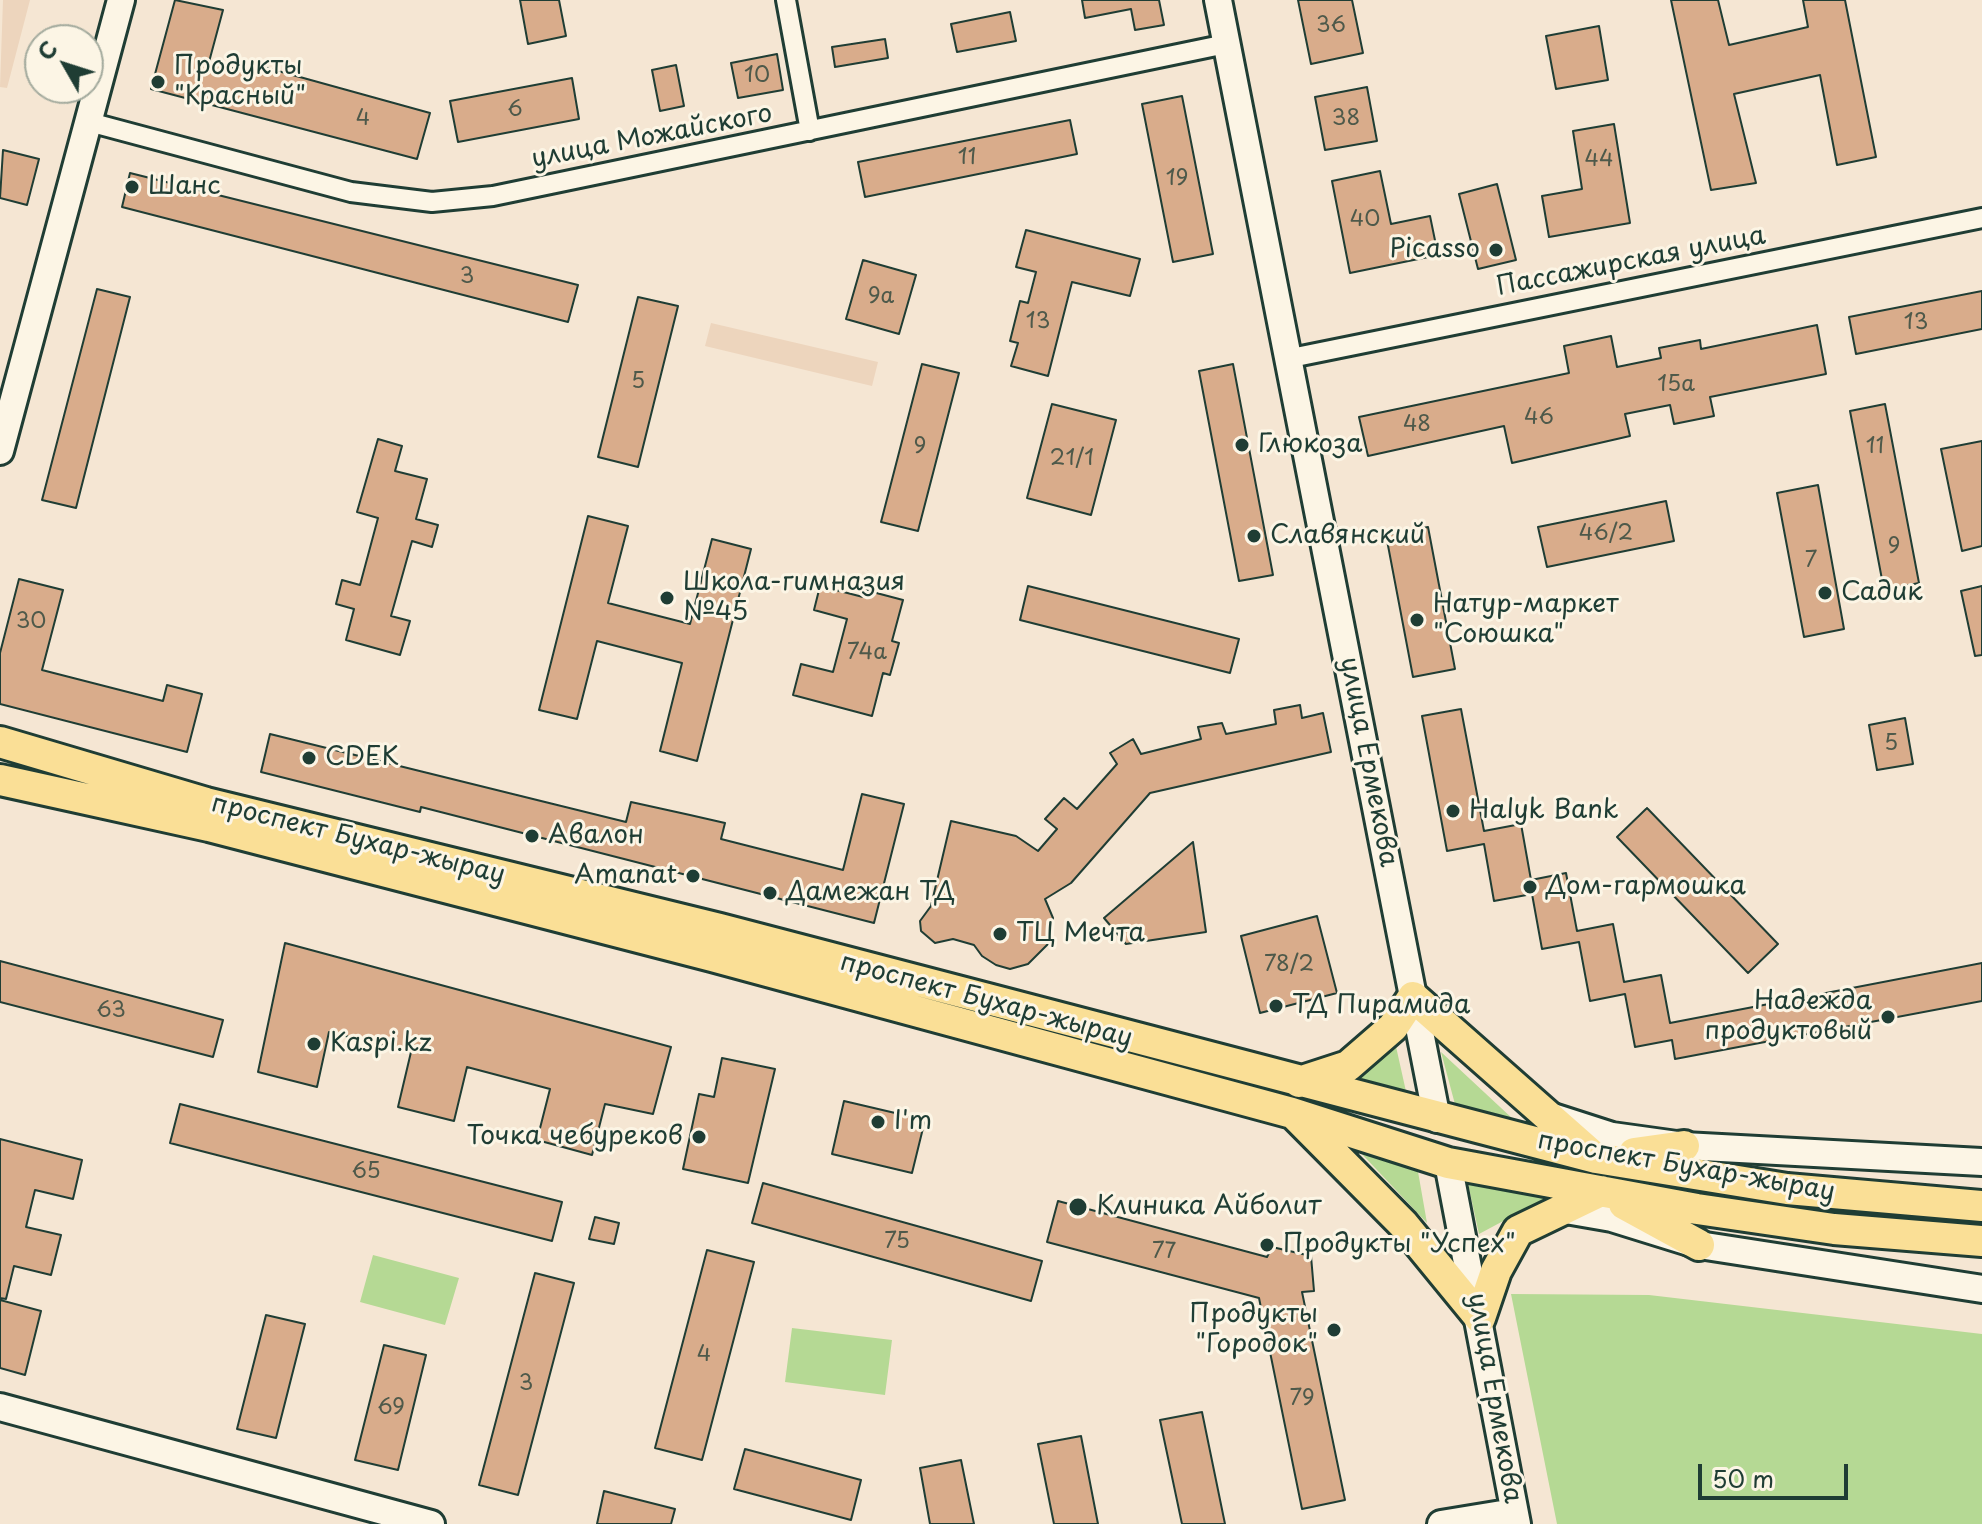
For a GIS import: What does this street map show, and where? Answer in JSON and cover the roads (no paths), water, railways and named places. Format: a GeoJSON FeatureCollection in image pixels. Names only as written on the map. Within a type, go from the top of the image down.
{"type":"FeatureCollection","features":[{"type":"Feature","properties":{"kind":"main road"},"geometry":{"type":"LineString","coordinates":[[0,451],[121,0]]}},
{"type":"Feature","properties":{"kind":"main road","name":"улица Ермекова"},"geometry":{"type":"LineString","coordinates":[[1218,0],[1291,358],[1437,1119],[1480,1318],[1516,1518]]}},
{"type":"Feature","properties":{"kind":"main road","name":"проспект Бухар-жырау"},"geometry":{"type":"LineString","coordinates":[[0,742],[206,803],[716,942],[1292,1113],[1448,1163],[1697,1209],[1834,1229],[1982,1241]]}},
{"type":"Feature","properties":{"kind":"main road","name":"проспект Бухар-жырау"},"geometry":{"type":"LineString","coordinates":[[4,783],[209,826],[716,942],[1299,1082],[1596,1158],[1684,1158],[1787,1189],[1982,1206]]}},
{"type":"Feature","properties":{"kind":"main road"},"geometry":{"type":"LineString","coordinates":[[1299,1082],[1348,1066],[1393,1027],[1413,997],[1596,1158]]}},
{"type":"Feature","properties":{"kind":"main road"},"geometry":{"type":"LineString","coordinates":[[1292,1113],[1403,1224],[1480,1318]]}},
{"type":"Feature","properties":{"kind":"main road"},"geometry":{"type":"LineString","coordinates":[[1550,1116],[1684,1158],[1982,1162]]}},
{"type":"Feature","properties":{"kind":"main road"},"geometry":{"type":"LineString","coordinates":[[1480,1318],[1496,1271],[1518,1231],[1601,1191],[1699,1245]]}},
{"type":"Feature","properties":{"kind":"main road"},"geometry":{"type":"LineString","coordinates":[[1560,1209],[1612,1218],[1699,1245],[1982,1289]]}},
{"type":"Feature","properties":{"kind":"main road"},"geometry":{"type":"LineString","coordinates":[[0,1407],[431,1524]]}},
{"type":"Feature","properties":{"kind":"main road"},"geometry":{"type":"LineString","coordinates":[[1441,1524],[1516,1518]]}},
{"type":"Feature","properties":{"kind":"street"},"geometry":{"type":"LineString","coordinates":[[786,0],[810,131]]}},
{"type":"Feature","properties":{"kind":"street","name":"улица Можайского"},"geometry":{"type":"LineString","coordinates":[[89,122],[351,192],[432,202],[493,196],[1226,44]]}},
{"type":"Feature","properties":{"kind":"street","name":"Пассажирская улица"},"geometry":{"type":"LineString","coordinates":[[1291,358],[1982,218]]}},
{"type":"Feature","properties":{"kind":"place","name":"Продукты \"Красный\""},"geometry":{"type":"Point","coordinates":[158,82]}},
{"type":"Feature","properties":{"kind":"place","name":"Шанс"},"geometry":{"type":"Point","coordinates":[132,187]}},
{"type":"Feature","properties":{"kind":"place","name":"Picasso"},"geometry":{"type":"Point","coordinates":[1496,250]}},
{"type":"Feature","properties":{"kind":"place","name":"Глюкоза"},"geometry":{"type":"Point","coordinates":[1242,445]}},
{"type":"Feature","properties":{"kind":"place","name":"Славянский"},"geometry":{"type":"Point","coordinates":[1254,536]}},
{"type":"Feature","properties":{"kind":"place","name":"Садик"},"geometry":{"type":"Point","coordinates":[1825,593]}},
{"type":"Feature","properties":{"kind":"place","name":"Школа-гимназия №45"},"geometry":{"type":"Point","coordinates":[667,598]}},
{"type":"Feature","properties":{"kind":"place","name":"Натур-маркет \"Союшка\""},"geometry":{"type":"Point","coordinates":[1417,620]}},
{"type":"Feature","properties":{"kind":"place","name":"CDEK"},"geometry":{"type":"Point","coordinates":[309,758]}},
{"type":"Feature","properties":{"kind":"place","name":"Halyk Bank"},"geometry":{"type":"Point","coordinates":[1453,811]}},
{"type":"Feature","properties":{"kind":"place","name":"Авалон"},"geometry":{"type":"Point","coordinates":[532,836]}},
{"type":"Feature","properties":{"kind":"place","name":"Amanat"},"geometry":{"type":"Point","coordinates":[693,876]}},
{"type":"Feature","properties":{"kind":"place","name":"Дом-гармошка"},"geometry":{"type":"Point","coordinates":[1530,887]}},
{"type":"Feature","properties":{"kind":"place","name":"Дамежан ТД"},"geometry":{"type":"Point","coordinates":[770,893]}},
{"type":"Feature","properties":{"kind":"place","name":"ТЦ Мечта"},"geometry":{"type":"Point","coordinates":[1000,934]}},
{"type":"Feature","properties":{"kind":"place","name":"ТД Пирамида"},"geometry":{"type":"Point","coordinates":[1276,1006]}},
{"type":"Feature","properties":{"kind":"place","name":"Надежда продуктовый"},"geometry":{"type":"Point","coordinates":[1888,1017]}},
{"type":"Feature","properties":{"kind":"place","name":"Kaspi.kz"},"geometry":{"type":"Point","coordinates":[314,1044]}},
{"type":"Feature","properties":{"kind":"place","name":"I'm"},"geometry":{"type":"Point","coordinates":[878,1122]}},
{"type":"Feature","properties":{"kind":"place","name":"Точка чебуреков"},"geometry":{"type":"Point","coordinates":[699,1137]}},
{"type":"Feature","properties":{"kind":"place","name":"Клиника Айболит"},"geometry":{"type":"Point","coordinates":[1078,1207]}},
{"type":"Feature","properties":{"kind":"place","name":"Продукты \"Успех\""},"geometry":{"type":"Point","coordinates":[1267,1245]}},
{"type":"Feature","properties":{"kind":"place","name":"Продукты \"Городок\""},"geometry":{"type":"Point","coordinates":[1334,1330]}}]}
